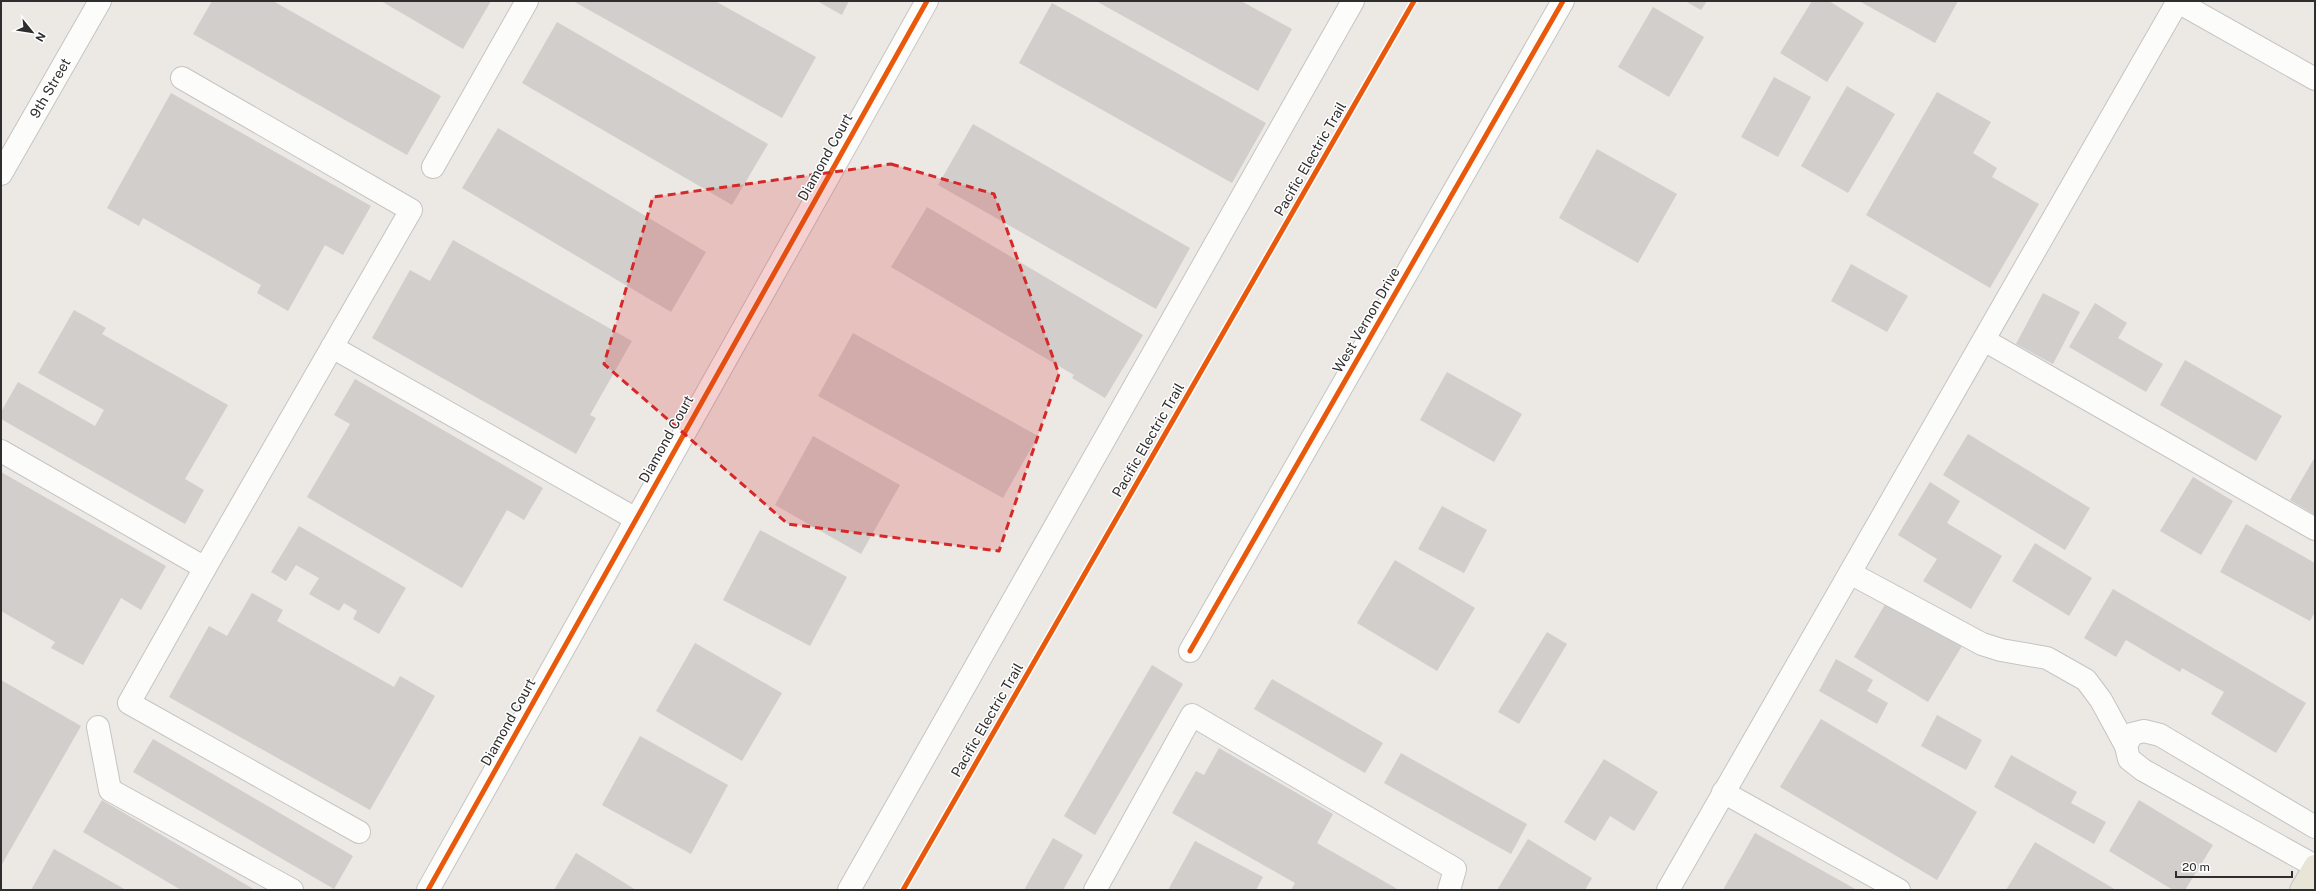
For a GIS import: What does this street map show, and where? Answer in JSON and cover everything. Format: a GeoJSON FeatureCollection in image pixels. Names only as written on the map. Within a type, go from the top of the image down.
{"type":"FeatureCollection","features":[{"type":"Feature","properties":{"kind":"main road"},"geometry":{"type":"LineString","coordinates":[[2301,890],[2315,866]]}},
{"type":"Feature","properties":{"kind":"street","name":"9th Street"},"geometry":{"type":"LineString","coordinates":[[1,174],[100,1]]}},
{"type":"Feature","properties":{"kind":"street"},"geometry":{"type":"LineString","coordinates":[[433,167],[527,1]]}},
{"type":"Feature","properties":{"kind":"street","name":"Diamond Court"},"geometry":{"type":"LineString","coordinates":[[428,890],[927,1]]}},
{"type":"Feature","properties":{"kind":"street"},"geometry":{"type":"LineString","coordinates":[[849,890],[1353,1]]}},
{"type":"Feature","properties":{"kind":"street","name":"West Vernon Drive"},"geometry":{"type":"LineString","coordinates":[[1190,651],[1563,1]]}},
{"type":"Feature","properties":{"kind":"street"},"geometry":{"type":"LineString","coordinates":[[1668,890],[2178,2],[2315,79]]}},
{"type":"Feature","properties":{"kind":"street"},"geometry":{"type":"LineString","coordinates":[[182,78],[411,210],[129,703],[359,832]]}},
{"type":"Feature","properties":{"kind":"street"},"geometry":{"type":"LineString","coordinates":[[1984,340],[2315,529]]}},
{"type":"Feature","properties":{"kind":"street"},"geometry":{"type":"LineString","coordinates":[[332,347],[636,519]]}},
{"type":"Feature","properties":{"kind":"street"},"geometry":{"type":"LineString","coordinates":[[1,451],[205,568]]}},
{"type":"Feature","properties":{"kind":"street"},"geometry":{"type":"LineString","coordinates":[[1850,573],[1982,644],[2001,650],[2047,658],[2086,680],[2101,700],[2126,746],[2129,759],[2143,770],[2315,866]]}},
{"type":"Feature","properties":{"kind":"street"},"geometry":{"type":"LineString","coordinates":[[1095,890],[1192,715],[1455,869],[1449,890]]}},
{"type":"Feature","properties":{"kind":"street"},"geometry":{"type":"LineString","coordinates":[[98,727],[110,790],[292,890]]}},
{"type":"Feature","properties":{"kind":"street"},"geometry":{"type":"LineString","coordinates":[[2126,746],[2132,734],[2144,730],[2160,735],[2315,827]]}},
{"type":"Feature","properties":{"kind":"street"},"geometry":{"type":"LineString","coordinates":[[1723,792],[1899,890]]}},
{"type":"Feature","properties":{"kind":"highlighted area"},"geometry":{"type":"Polygon","coordinates":[[[891,164],[994,194],[1059,374],[999,551],[788,524],[604,364],[653,197],[891,164]]]}},
{"type":"Feature","properties":{"kind":"building"},"geometry":{"type":"Polygon","coordinates":[[[212,1],[273,1],[441,96],[407,155],[193,34],[212,1]]]}},
{"type":"Feature","properties":{"kind":"building"},"geometry":{"type":"Polygon","coordinates":[[[381,1],[491,1],[463,49],[381,1]]]}},
{"type":"Feature","properties":{"kind":"building"},"geometry":{"type":"Polygon","coordinates":[[[573,1],[715,1],[816,57],[782,118],[573,1]]]}},
{"type":"Feature","properties":{"kind":"building"},"geometry":{"type":"Polygon","coordinates":[[[817,1],[849,1],[842,15],[817,1]]]}},
{"type":"Feature","properties":{"kind":"building"},"geometry":{"type":"Polygon","coordinates":[[[1096,1],[1241,1],[1292,29],[1258,91],[1096,1]]]}},
{"type":"Feature","properties":{"kind":"building"},"geometry":{"type":"Polygon","coordinates":[[[1685,1],[1707,1],[1701,10],[1685,1]]]}},
{"type":"Feature","properties":{"kind":"building"},"geometry":{"type":"Polygon","coordinates":[[[1812,1],[1829,1],[1864,23],[1827,82],[1780,53],[1812,1]]]}},
{"type":"Feature","properties":{"kind":"building"},"geometry":{"type":"Polygon","coordinates":[[[1859,1],[1958,1],[1935,43],[1859,1]]]}},
{"type":"Feature","properties":{"kind":"building"},"geometry":{"type":"Polygon","coordinates":[[[1052,3],[1266,123],[1232,183],[1019,63],[1052,3]]]}},
{"type":"Feature","properties":{"kind":"building"},"geometry":{"type":"Polygon","coordinates":[[[1653,7],[1704,37],[1669,97],[1618,67],[1653,7]]]}},
{"type":"Feature","properties":{"kind":"building"},"geometry":{"type":"Polygon","coordinates":[[[557,22],[768,144],[732,205],[522,83],[557,22]]]}},
{"type":"Feature","properties":{"kind":"building"},"geometry":{"type":"Polygon","coordinates":[[[1774,77],[1811,97],[1778,157],[1741,137],[1774,77]]]}},
{"type":"Feature","properties":{"kind":"building"},"geometry":{"type":"Polygon","coordinates":[[[1847,86],[1895,114],[1848,193],[1801,166],[1847,86]]]}},
{"type":"Feature","properties":{"kind":"building"},"geometry":{"type":"Polygon","coordinates":[[[1937,92],[1991,122],[1973,153],[1997,168],[1992,177],[2039,204],[1990,288],[1866,215],[1937,92]]]}},
{"type":"Feature","properties":{"kind":"building"},"geometry":{"type":"Polygon","coordinates":[[[171,93],[371,206],[343,255],[325,245],[288,311],[257,293],[261,285],[143,218],[139,226],[107,208],[171,93]]]}},
{"type":"Feature","properties":{"kind":"building"},"geometry":{"type":"Polygon","coordinates":[[[973,124],[1190,248],[1156,309],[938,185],[973,124]]]}},
{"type":"Feature","properties":{"kind":"building"},"geometry":{"type":"Polygon","coordinates":[[[498,128],[706,252],[671,312],[462,188],[498,128]]]}},
{"type":"Feature","properties":{"kind":"building"},"geometry":{"type":"Polygon","coordinates":[[[1597,149],[1677,194],[1638,263],[1559,218],[1597,149]]]}},
{"type":"Feature","properties":{"kind":"building"},"geometry":{"type":"Polygon","coordinates":[[[927,207],[1143,335],[1105,398],[1072,378],[1074,375],[891,267],[927,207]]]}},
{"type":"Feature","properties":{"kind":"building"},"geometry":{"type":"Polygon","coordinates":[[[453,240],[632,341],[590,415],[596,418],[576,454],[372,338],[410,270],[430,281],[453,240]]]}},
{"type":"Feature","properties":{"kind":"building"},"geometry":{"type":"Polygon","coordinates":[[[1851,264],[1908,296],[1887,332],[1831,301],[1851,264]]]}},
{"type":"Feature","properties":{"kind":"building"},"geometry":{"type":"Polygon","coordinates":[[[2043,293],[2080,312],[2053,364],[2016,344],[2043,293]]]}},
{"type":"Feature","properties":{"kind":"building"},"geometry":{"type":"Polygon","coordinates":[[[2095,303],[2127,323],[2118,338],[2163,364],[2146,392],[2069,347],[2095,303]]]}},
{"type":"Feature","properties":{"kind":"building"},"geometry":{"type":"Polygon","coordinates":[[[74,310],[106,328],[102,334],[228,405],[185,479],[204,490],[185,524],[1,419],[1,412],[18,382],[95,426],[104,410],[38,373],[74,310]]]}},
{"type":"Feature","properties":{"kind":"building"},"geometry":{"type":"Polygon","coordinates":[[[853,333],[1038,436],[1003,498],[818,396],[853,333]]]}},
{"type":"Feature","properties":{"kind":"building"},"geometry":{"type":"Polygon","coordinates":[[[2185,360],[2282,416],[2256,461],[2160,405],[2185,360]]]}},
{"type":"Feature","properties":{"kind":"building"},"geometry":{"type":"Polygon","coordinates":[[[1447,372],[1522,414],[1494,462],[1420,420],[1447,372]]]}},
{"type":"Feature","properties":{"kind":"building"},"geometry":{"type":"Polygon","coordinates":[[[355,379],[543,488],[524,520],[507,510],[462,588],[307,497],[350,424],[334,415],[355,379]]]}},
{"type":"Feature","properties":{"kind":"building"},"geometry":{"type":"Polygon","coordinates":[[[1968,434],[2090,508],[2065,550],[1943,475],[1968,434]]]}},
{"type":"Feature","properties":{"kind":"building"},"geometry":{"type":"Polygon","coordinates":[[[813,436],[900,485],[861,554],[775,505],[813,436]]]}},
{"type":"Feature","properties":{"kind":"building"},"geometry":{"type":"Polygon","coordinates":[[[2315,457],[2315,515],[2290,500],[2315,457]]]}},
{"type":"Feature","properties":{"kind":"building"},"geometry":{"type":"Polygon","coordinates":[[[1,472],[166,566],[141,610],[121,598],[83,665],[51,648],[55,642],[1,611],[1,472]]]}},
{"type":"Feature","properties":{"kind":"building"},"geometry":{"type":"Polygon","coordinates":[[[2193,477],[2233,501],[2201,555],[2160,531],[2193,477]]]}},
{"type":"Feature","properties":{"kind":"building"},"geometry":{"type":"Polygon","coordinates":[[[1930,482],[1960,501],[1947,523],[2002,556],[1971,609],[1923,581],[1937,559],[1898,535],[1930,482]]]}},
{"type":"Feature","properties":{"kind":"building"},"geometry":{"type":"Polygon","coordinates":[[[1442,506],[1487,530],[1464,573],[1418,549],[1442,506]]]}},
{"type":"Feature","properties":{"kind":"building"},"geometry":{"type":"Polygon","coordinates":[[[2246,524],[2315,563],[2315,612],[2310,621],[2220,572],[2246,524]]]}},
{"type":"Feature","properties":{"kind":"building"},"geometry":{"type":"Polygon","coordinates":[[[299,526],[406,588],[379,634],[353,619],[357,611],[344,603],[339,611],[309,594],[319,578],[296,565],[286,581],[271,572],[299,526]]]}},
{"type":"Feature","properties":{"kind":"building"},"geometry":{"type":"Polygon","coordinates":[[[760,530],[847,577],[810,646],[723,600],[760,530]]]}},
{"type":"Feature","properties":{"kind":"building"},"geometry":{"type":"Polygon","coordinates":[[[2035,543],[2092,578],[2069,616],[2012,581],[2035,543]]]}},
{"type":"Feature","properties":{"kind":"building"},"geometry":{"type":"Polygon","coordinates":[[[1395,560],[1475,608],[1437,671],[1357,623],[1395,560]]]}},
{"type":"Feature","properties":{"kind":"building"},"geometry":{"type":"Polygon","coordinates":[[[2113,589],[2306,703],[2276,753],[2211,714],[2224,692],[2182,668],[2180,672],[2126,640],[2116,657],[2084,638],[2113,589]]]}},
{"type":"Feature","properties":{"kind":"building"},"geometry":{"type":"Polygon","coordinates":[[[252,593],[283,610],[277,621],[394,687],[400,676],[435,696],[370,810],[169,697],[209,626],[227,636],[252,593]]]}},
{"type":"Feature","properties":{"kind":"building"},"geometry":{"type":"Polygon","coordinates":[[[1890,596],[1965,641],[1928,702],[1854,657],[1890,596]]]}},
{"type":"Feature","properties":{"kind":"building"},"geometry":{"type":"Polygon","coordinates":[[[1547,632],[1567,644],[1519,724],[1498,712],[1547,632]]]}},
{"type":"Feature","properties":{"kind":"building"},"geometry":{"type":"Polygon","coordinates":[[[695,643],[782,693],[742,761],[656,711],[695,643]]]}},
{"type":"Feature","properties":{"kind":"building"},"geometry":{"type":"Polygon","coordinates":[[[1836,659],[1873,680],[1867,691],[1888,703],[1877,724],[1819,691],[1836,659]]]}},
{"type":"Feature","properties":{"kind":"building"},"geometry":{"type":"Polygon","coordinates":[[[1152,665],[1183,684],[1095,835],[1064,816],[1152,665]]]}},
{"type":"Feature","properties":{"kind":"building"},"geometry":{"type":"Polygon","coordinates":[[[1272,679],[1383,743],[1365,773],[1254,709],[1272,679]]]}},
{"type":"Feature","properties":{"kind":"building"},"geometry":{"type":"Polygon","coordinates":[[[1,680],[81,726],[1,866],[1,680]]]}},
{"type":"Feature","properties":{"kind":"building"},"geometry":{"type":"Polygon","coordinates":[[[1937,715],[1982,740],[1966,770],[1921,746],[1937,715]]]}},
{"type":"Feature","properties":{"kind":"building"},"geometry":{"type":"Polygon","coordinates":[[[1821,719],[1977,812],[1937,880],[1780,787],[1821,719]]]}},
{"type":"Feature","properties":{"kind":"building"},"geometry":{"type":"Polygon","coordinates":[[[640,736],[728,785],[691,854],[602,805],[640,736]]]}},
{"type":"Feature","properties":{"kind":"building"},"geometry":{"type":"Polygon","coordinates":[[[153,739],[353,856],[334,889],[133,772],[153,739]]]}},
{"type":"Feature","properties":{"kind":"building"},"geometry":{"type":"Polygon","coordinates":[[[1219,748],[1333,814],[1317,843],[1399,890],[1291,890],[1295,883],[1172,813],[1196,771],[1204,775],[1219,748]]]}},
{"type":"Feature","properties":{"kind":"building"},"geometry":{"type":"Polygon","coordinates":[[[1401,753],[1527,824],[1511,854],[1384,783],[1401,753]]]}},
{"type":"Feature","properties":{"kind":"building"},"geometry":{"type":"Polygon","coordinates":[[[2011,755],[2077,792],[2071,803],[2106,822],[2094,844],[1994,787],[2011,755]]]}},
{"type":"Feature","properties":{"kind":"building"},"geometry":{"type":"Polygon","coordinates":[[[1604,759],[1658,792],[1634,831],[1610,816],[1595,841],[1564,822],[1604,759]]]}},
{"type":"Feature","properties":{"kind":"building"},"geometry":{"type":"Polygon","coordinates":[[[102,800],[255,890],[181,890],[83,832],[102,800]]]}},
{"type":"Feature","properties":{"kind":"building"},"geometry":{"type":"Polygon","coordinates":[[[2139,800],[2213,845],[2185,890],[2173,890],[2109,851],[2139,800]]]}},
{"type":"Feature","properties":{"kind":"building"},"geometry":{"type":"Polygon","coordinates":[[[1755,833],[1857,890],[1723,890],[1755,833]]]}},
{"type":"Feature","properties":{"kind":"building"},"geometry":{"type":"Polygon","coordinates":[[[1053,838],[1083,855],[1063,890],[1024,890],[1053,838]]]}},
{"type":"Feature","properties":{"kind":"building"},"geometry":{"type":"Polygon","coordinates":[[[1528,839],[1592,878],[1585,890],[1497,890],[1528,839]]]}},
{"type":"Feature","properties":{"kind":"building"},"geometry":{"type":"Polygon","coordinates":[[[1195,841],[1263,877],[1256,890],[1168,890],[1195,841]]]}},
{"type":"Feature","properties":{"kind":"building"},"geometry":{"type":"Polygon","coordinates":[[[2035,842],[2116,890],[2006,890],[2035,842]]]}},
{"type":"Feature","properties":{"kind":"building"},"geometry":{"type":"Polygon","coordinates":[[[54,849],[126,890],[31,890],[54,849]]]}},
{"type":"Feature","properties":{"kind":"building"},"geometry":{"type":"Polygon","coordinates":[[[576,853],[636,890],[554,890],[576,853]]]}},
{"type":"Feature","properties":{"kind":"cycle path"},"geometry":{"type":"LineString","coordinates":[[428,890],[927,1]]}},
{"type":"Feature","properties":{"kind":"cycle path","name":"Pacific Electric Trail"},"geometry":{"type":"LineString","coordinates":[[903,890],[1414,1]]}},
{"type":"Feature","properties":{"kind":"cycle path"},"geometry":{"type":"LineString","coordinates":[[1190,651],[1563,1]]}}]}
